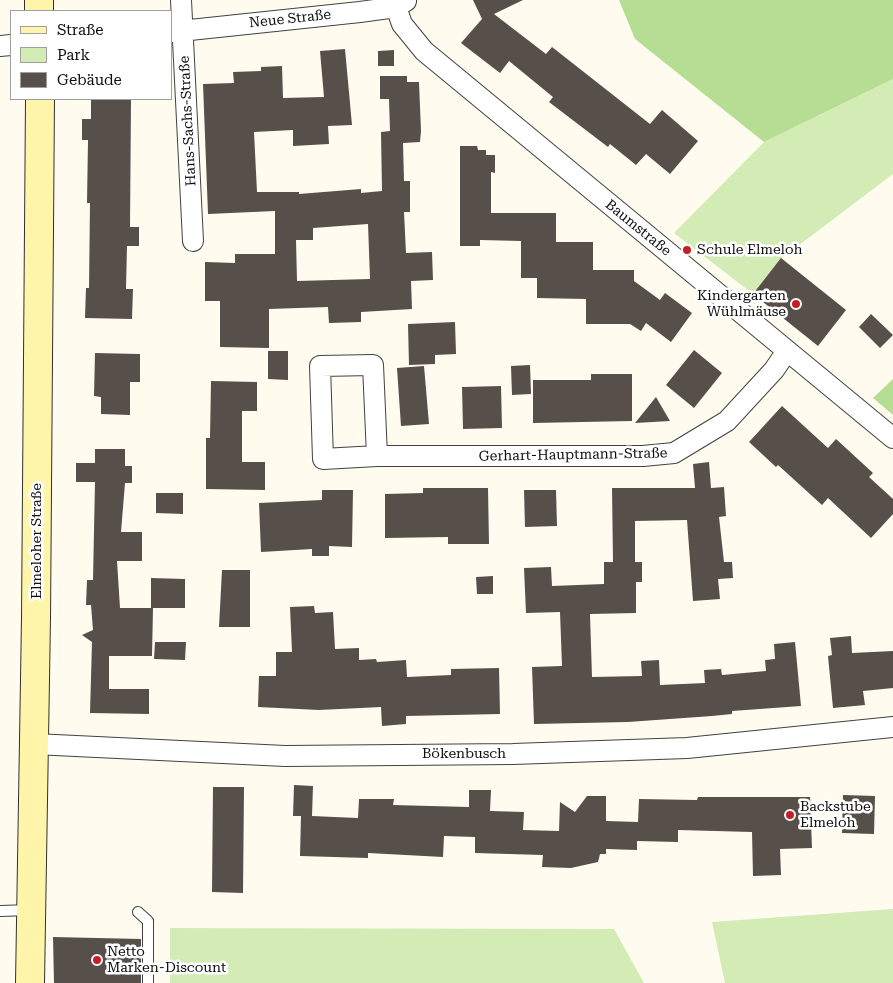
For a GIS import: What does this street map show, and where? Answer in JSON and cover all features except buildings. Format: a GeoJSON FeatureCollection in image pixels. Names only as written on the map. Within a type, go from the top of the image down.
{"type":"FeatureCollection","features":[{"type":"Feature","properties":{"kind":"street","name":"Hans-Sachs-Straße"},"geometry":{"type":"LineString","coordinates":[[181,0],[178,31],[194,241]]}},
{"type":"Feature","properties":{"kind":"street","name":"Neue Straße"},"geometry":{"type":"LineString","coordinates":[[178,31],[402,3]]}},
{"type":"Feature","properties":{"kind":"street","name":"Baumstraße"},"geometry":{"type":"LineString","coordinates":[[402,3],[402,24],[424,51],[893,438]]}},
{"type":"Feature","properties":{"kind":"street","name":"Elmeloher Straße"},"geometry":{"type":"LineString","coordinates":[[30,983],[40,100]]}},
{"type":"Feature","properties":{"kind":"street","name":"Gerhart-Hauptmann-Straße"},"geometry":{"type":"LineString","coordinates":[[377,456],[372,365],[320,366],[323,459],[377,456],[643,456],[674,453],[727,421],[774,370],[788,351]]}},
{"type":"Feature","properties":{"kind":"street","name":"Bökenbusch"},"geometry":{"type":"LineString","coordinates":[[34,744],[285,756],[513,754],[687,748],[893,727]]}},
{"type":"Feature","properties":{"kind":"lane"},"geometry":{"type":"LineString","coordinates":[[0,911],[32,910]]}},
{"type":"Feature","properties":{"kind":"lane"},"geometry":{"type":"LineString","coordinates":[[138,912],[148,921],[148,983]]}},
{"type":"Feature","properties":{"kind":"green space"},"geometry":{"type":"Polygon","coordinates":[[[619,0],[893,0],[893,79],[764,142],[635,39],[619,0]]]}},
{"type":"Feature","properties":{"kind":"green space"},"geometry":{"type":"Polygon","coordinates":[[[893,79],[893,174],[782,258],[753,294],[674,233],[764,142],[893,79]]]}},
{"type":"Feature","properties":{"kind":"green space"},"geometry":{"type":"Polygon","coordinates":[[[893,379],[893,415],[873,398],[893,379]]]}},
{"type":"Feature","properties":{"kind":"green space"},"geometry":{"type":"Polygon","coordinates":[[[893,909],[893,983],[725,983],[712,922],[893,909]]]}},
{"type":"Feature","properties":{"kind":"green space"},"geometry":{"type":"Polygon","coordinates":[[[170,928],[614,929],[644,983],[170,983],[170,928]]]}},
{"type":"Feature","properties":{"kind":"place","name":"Schule Elmeloh"},"geometry":{"type":"Point","coordinates":[687,250]}},
{"type":"Feature","properties":{"kind":"place","name":"Kindergarten Wühlmäuse"},"geometry":{"type":"Point","coordinates":[796,304]}},
{"type":"Feature","properties":{"kind":"place","name":"Backstube Elmeloh"},"geometry":{"type":"Point","coordinates":[790,815]}},
{"type":"Feature","properties":{"kind":"place","name":"Netto Marken-Discount"},"geometry":{"type":"Point","coordinates":[97,960]}}]}
